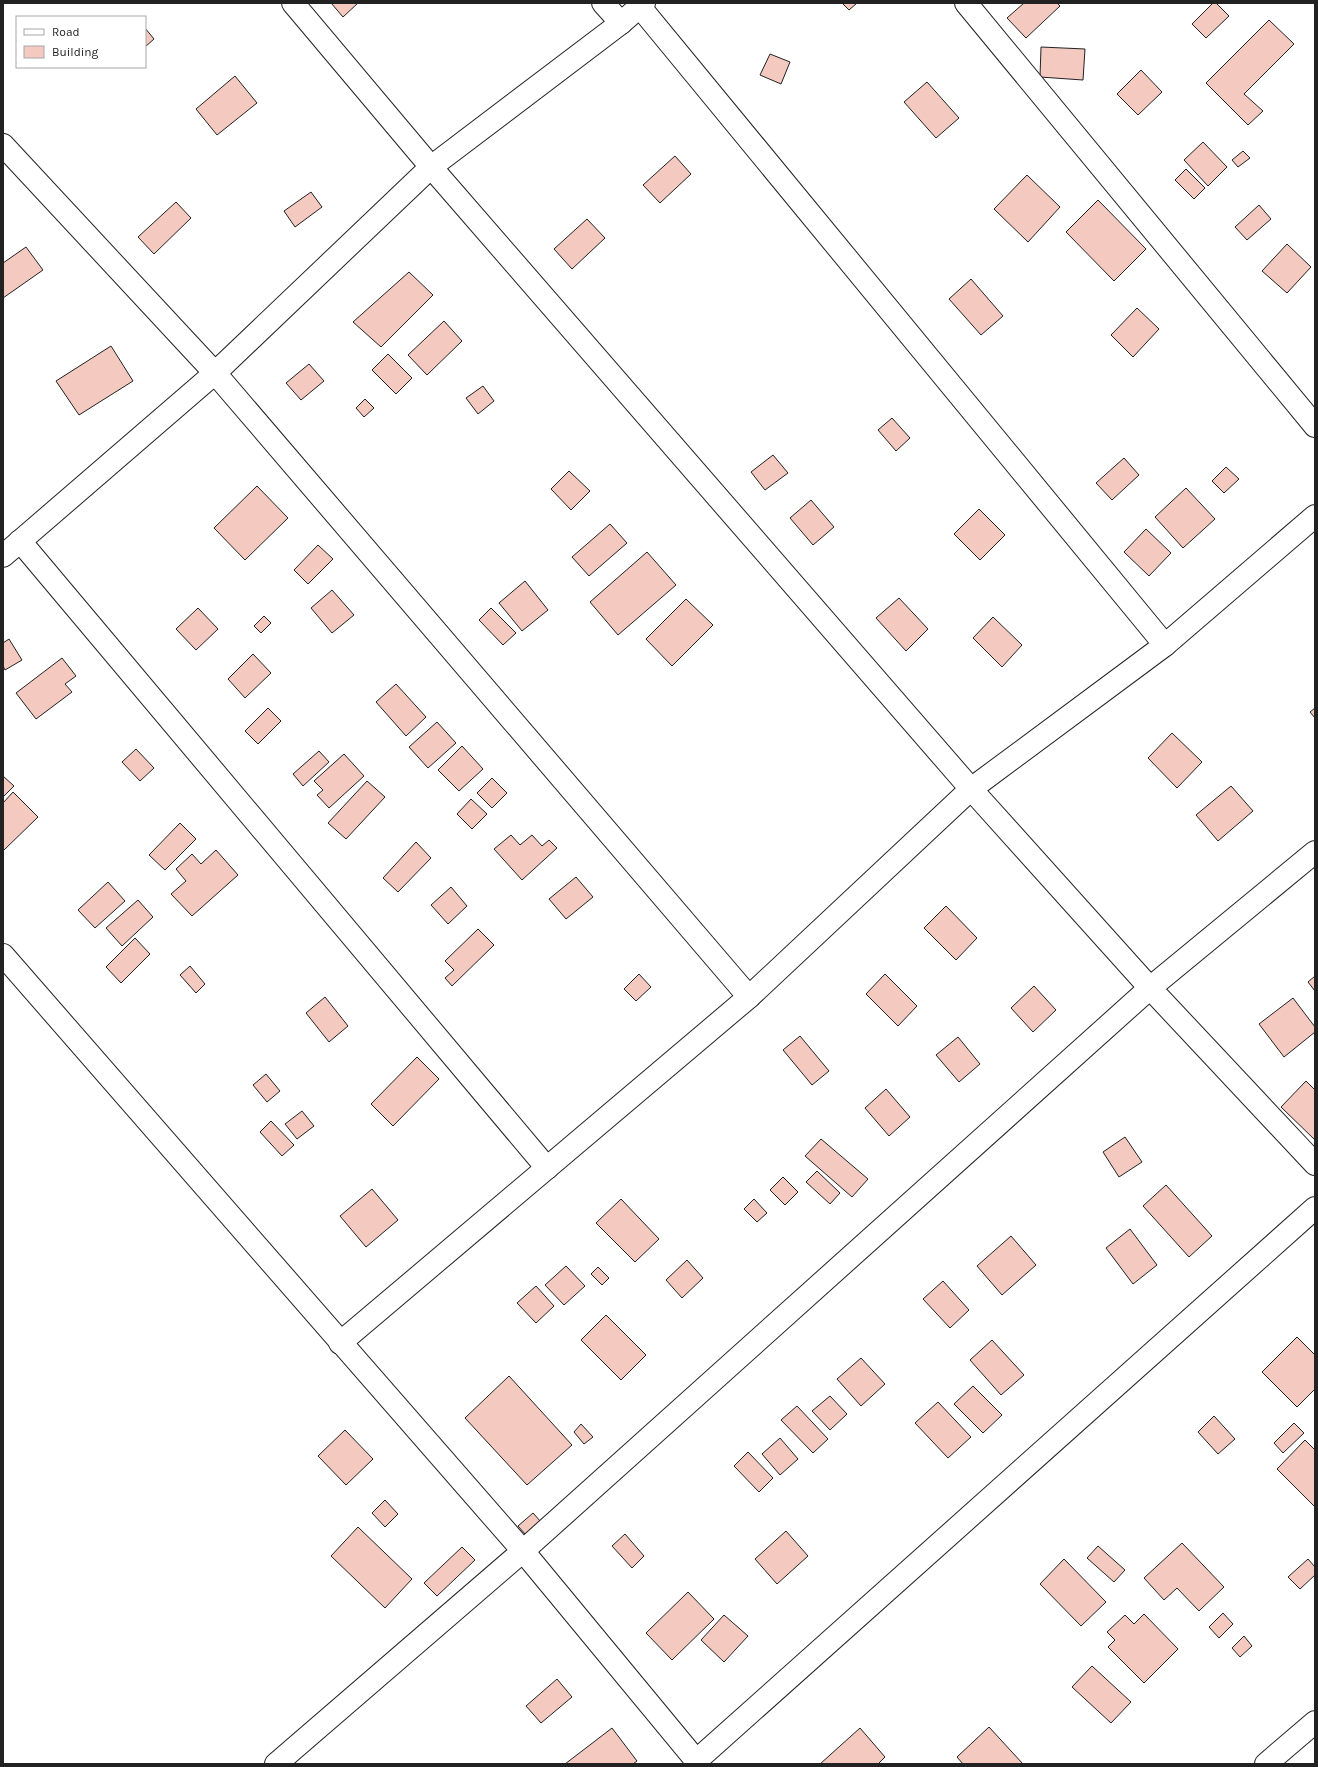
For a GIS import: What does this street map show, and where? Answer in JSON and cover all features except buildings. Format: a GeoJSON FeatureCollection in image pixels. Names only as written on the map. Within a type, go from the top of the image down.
{"type":"FeatureCollection","features":[{"type":"Feature","properties":{"kind":"street"},"geometry":{"type":"LineString","coordinates":[[293,3],[431,167],[971,789],[1150,988],[1315,1164]]}},
{"type":"Feature","properties":{"kind":"street"},"geometry":{"type":"LineString","coordinates":[[603,3],[621,23]]}},
{"type":"Feature","properties":{"kind":"street"},"geometry":{"type":"LineString","coordinates":[[966,3],[1315,426]]}},
{"type":"Feature","properties":{"kind":"street"},"geometry":{"type":"LineString","coordinates":[[3,556],[215,373],[431,167],[621,23],[642,5],[1165,645]]}},
{"type":"Feature","properties":{"kind":"street"},"geometry":{"type":"LineString","coordinates":[[3,145],[215,373],[749,997]]}},
{"type":"Feature","properties":{"kind":"street"},"geometry":{"type":"LineString","coordinates":[[340,1343],[749,997],[971,789],[1165,645],[1315,516]]}},
{"type":"Feature","properties":{"kind":"street"},"geometry":{"type":"LineString","coordinates":[[20,542],[547,1168]]}},
{"type":"Feature","properties":{"kind":"street"},"geometry":{"type":"LineString","coordinates":[[276,1764],[523,1551],[1150,988],[1315,852]]}},
{"type":"Feature","properties":{"kind":"street"},"geometry":{"type":"LineString","coordinates":[[3,955],[523,1551],[697,1762],[1315,1208]]}},
{"type":"Feature","properties":{"kind":"street"},"geometry":{"type":"LineString","coordinates":[[1266,1764],[1315,1722]]}}]}
